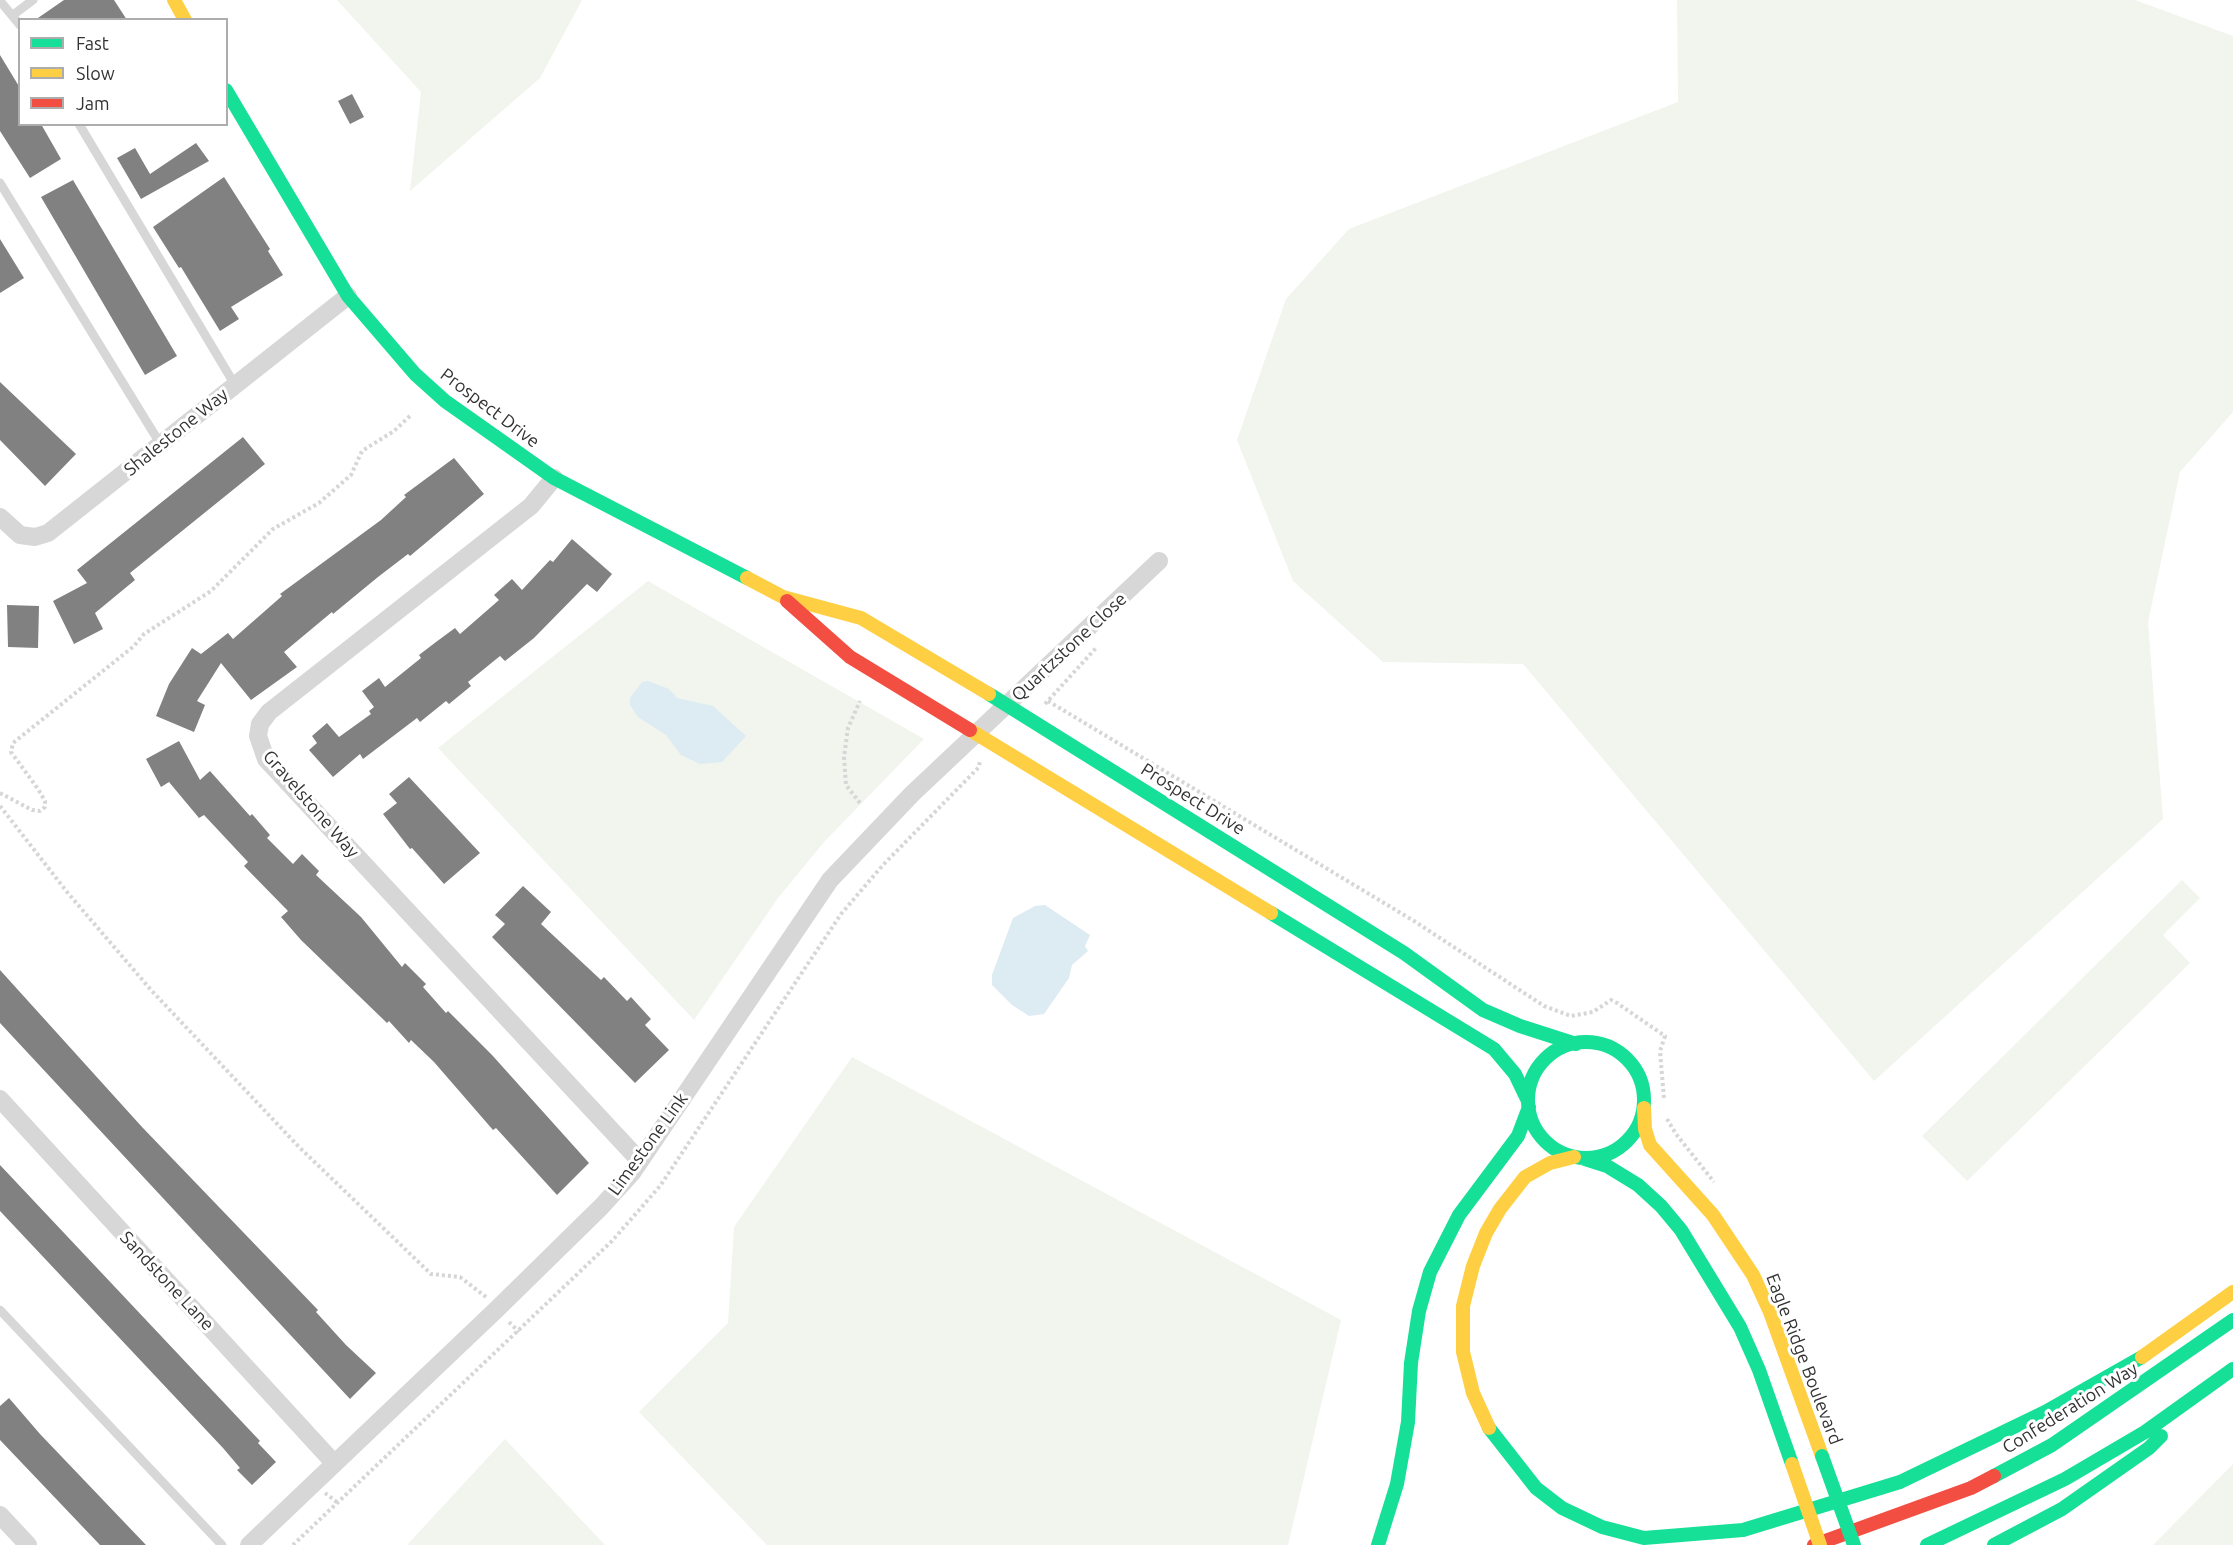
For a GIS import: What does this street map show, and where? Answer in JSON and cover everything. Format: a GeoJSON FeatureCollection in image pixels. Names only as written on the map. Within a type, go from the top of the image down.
{"type":"FeatureCollection","features":[{"type":"Feature","properties":{"kind":"street"},"geometry":{"type":"LineString","coordinates":[[174,0],[184,18]]}},
{"type":"Feature","properties":{"kind":"street","name":"Prospect Drive"},"geometry":{"type":"LineString","coordinates":[[228,93],[348,296],[415,374],[445,400],[554,478],[783,597],[861,618],[1404,953],[1484,1010],[1520,1026],[1576,1044]]}},
{"type":"Feature","properties":{"kind":"street","name":"Shalestone Way"},"geometry":{"type":"LineString","coordinates":[[0,516],[20,535],[35,537],[48,533],[348,296]]}},
{"type":"Feature","properties":{"kind":"street","name":"Gravelstone Way"},"geometry":{"type":"LineString","coordinates":[[554,478],[531,506],[269,712],[260,724],[258,736],[266,759],[640,1161]]}},
{"type":"Feature","properties":{"kind":"street","name":"Quartzstone Close"},"geometry":{"type":"LineString","coordinates":[[977,733],[1159,561]]}},
{"type":"Feature","properties":{"kind":"street","name":"Prospect Drive"},"geometry":{"type":"LineString","coordinates":[[783,597],[850,657],[1494,1049],[1515,1074],[1528,1104]]}},
{"type":"Feature","properties":{"kind":"street","name":"Limestone Link"},"geometry":{"type":"LineString","coordinates":[[249,1545],[601,1207],[640,1161],[830,880],[912,794],[977,733]]}},
{"type":"Feature","properties":{"kind":"street"},"geometry":{"type":"LineString","coordinates":[[1378,1545],[1397,1484],[1408,1422],[1411,1363],[1419,1311],[1430,1272],[1460,1215],[1518,1136],[1528,1104],[1530,1084],[1538,1069],[1549,1056],[1576,1044],[1597,1043],[1613,1049],[1628,1060],[1638,1074],[1643,1090],[1644,1108],[1639,1125],[1629,1140],[1615,1151],[1599,1157],[1550,1163],[1525,1177],[1500,1209],[1486,1233],[1473,1266],[1463,1306],[1463,1352],[1473,1393],[1491,1433],[1536,1488],[1562,1508],[1602,1527],[1644,1538],[1743,1530],[1899,1482],[2044,1412],[2142,1357],[2233,1292]]}},
{"type":"Feature","properties":{"kind":"street","name":"Sandstone Lane"},"geometry":{"type":"LineString","coordinates":[[0,1099],[334,1463]]}},
{"type":"Feature","properties":{"kind":"street"},"geometry":{"type":"LineString","coordinates":[[1528,1104],[1538,1133],[1550,1146],[1578,1158],[1608,1166],[1638,1185],[1661,1206],[1681,1230],[1740,1327],[1759,1370],[1820,1545]]}},
{"type":"Feature","properties":{"kind":"street","name":"Eagle Ridge Boulevard"},"geometry":{"type":"LineString","coordinates":[[1644,1108],[1645,1129],[1650,1145],[1713,1215],[1753,1275],[1770,1312],[1854,1545]]}},
{"type":"Feature","properties":{"kind":"street","name":"Confederation Way"},"geometry":{"type":"LineString","coordinates":[[1814,1545],[1971,1488],[2042,1451],[2159,1374],[2233,1320]]}},
{"type":"Feature","properties":{"kind":"street"},"geometry":{"type":"LineString","coordinates":[[1927,1545],[2065,1479],[2145,1432],[2230,1372]]}},
{"type":"Feature","properties":{"kind":"street"},"geometry":{"type":"LineString","coordinates":[[1994,1545],[2062,1509],[2149,1448],[2230,1372]]}},
{"type":"Feature","properties":{"kind":"street"},"geometry":{"type":"LineString","coordinates":[[0,1515],[28,1545]]}},
{"type":"Feature","properties":{"kind":"lane"},"geometry":{"type":"LineString","coordinates":[[13,15],[33,0]]}},
{"type":"Feature","properties":{"kind":"lane"},"geometry":{"type":"LineString","coordinates":[[0,1],[18,22]]}},
{"type":"Feature","properties":{"kind":"lane"},"geometry":{"type":"LineString","coordinates":[[80,126],[234,385]]}},
{"type":"Feature","properties":{"kind":"lane"},"geometry":{"type":"LineString","coordinates":[[0,183],[161,445]]}},
{"type":"Feature","properties":{"kind":"lane"},"geometry":{"type":"LineString","coordinates":[[0,1310],[222,1545]]}},
{"type":"Feature","properties":{"kind":"path"},"geometry":{"type":"LineString","coordinates":[[0,793],[32,810],[40,811],[45,807],[42,795],[11,752],[13,743],[134,646],[144,634],[211,591],[268,533],[303,514],[328,496],[351,475],[362,451],[394,431],[411,415]]}},
{"type":"Feature","properties":{"kind":"path"},"geometry":{"type":"LineString","coordinates":[[1102,641],[1048,701],[1414,921],[1544,1006],[1570,1016],[1585,1015],[1601,1008],[1611,1000],[1661,1034]]}},
{"type":"Feature","properties":{"kind":"path"},"geometry":{"type":"LineString","coordinates":[[860,701],[848,728],[843,757],[846,784],[860,803]]}},
{"type":"Feature","properties":{"kind":"path"},"geometry":{"type":"LineString","coordinates":[[0,806],[67,892],[151,990],[299,1147],[431,1274],[468,1280],[519,1332]]}},
{"type":"Feature","properties":{"kind":"shaded area"},"geometry":{"type":"Polygon","coordinates":[[[337,0],[582,0],[540,78],[410,191],[421,92],[337,0]]]}},
{"type":"Feature","properties":{"kind":"shaded area"},"geometry":{"type":"Polygon","coordinates":[[[1677,0],[2135,0],[2233,36],[2233,412],[2180,472],[2148,622],[2163,819],[1874,1081],[1523,664],[1383,662],[1293,581],[1237,440],[1286,299],[1349,229],[1678,102],[1677,0]]]}},
{"type":"Feature","properties":{"kind":"shaded area"},"geometry":{"type":"Polygon","coordinates":[[[648,581],[924,739],[824,842],[778,898],[694,1020],[438,748],[648,581]]]}},
{"type":"Feature","properties":{"kind":"shaded area"},"geometry":{"type":"Polygon","coordinates":[[[648,681],[669,689],[677,698],[713,706],[746,736],[722,762],[700,764],[681,755],[666,735],[638,717],[630,705],[630,698],[642,682],[648,681]]]}},
{"type":"Feature","properties":{"kind":"shaded area"},"geometry":{"type":"Polygon","coordinates":[[[2182,880],[2200,898],[2163,935],[2190,963],[1967,1181],[1922,1136],[2182,880]]]}},
{"type":"Feature","properties":{"kind":"shaded area"},"geometry":{"type":"Polygon","coordinates":[[[1045,905],[1090,935],[1085,946],[1088,951],[1072,965],[1069,978],[1044,1014],[1029,1016],[1012,1005],[992,985],[992,975],[1013,918],[1035,906],[1045,905]]]}},
{"type":"Feature","properties":{"kind":"shaded area"},"geometry":{"type":"Polygon","coordinates":[[[852,1057],[1341,1320],[1288,1545],[767,1545],[639,1412],[728,1323],[734,1227],[852,1057]]]}},
{"type":"Feature","properties":{"kind":"shaded area"},"geometry":{"type":"Polygon","coordinates":[[[505,1439],[605,1545],[407,1545],[505,1439]]]}},
{"type":"Feature","properties":{"kind":"shaded area"},"geometry":{"type":"Polygon","coordinates":[[[2233,1464],[2233,1545],[2153,1545],[2233,1464]]]}},
{"type":"Feature","properties":{"kind":"building"},"geometry":{"type":"Polygon","coordinates":[[[64,0],[114,0],[126,18],[38,18],[64,0]]]}},
{"type":"Feature","properties":{"kind":"building"},"geometry":{"type":"Polygon","coordinates":[[[0,55],[18,85],[18,126],[42,126],[61,159],[30,178],[0,131],[0,55]]]}},
{"type":"Feature","properties":{"kind":"building"},"geometry":{"type":"Polygon","coordinates":[[[352,94],[364,117],[350,124],[338,101],[352,94]]]}},
{"type":"Feature","properties":{"kind":"building"},"geometry":{"type":"Polygon","coordinates":[[[196,143],[209,161],[141,199],[117,158],[135,148],[150,174],[196,143]]]}},
{"type":"Feature","properties":{"kind":"building"},"geometry":{"type":"Polygon","coordinates":[[[224,177],[270,249],[268,251],[283,275],[231,307],[239,319],[220,331],[181,267],[179,268],[153,227],[224,177]]]}},
{"type":"Feature","properties":{"kind":"building"},"geometry":{"type":"Polygon","coordinates":[[[73,180],[177,356],[145,375],[41,197],[73,180]]]}},
{"type":"Feature","properties":{"kind":"building"},"geometry":{"type":"Polygon","coordinates":[[[0,239],[24,278],[0,293],[0,239]]]}},
{"type":"Feature","properties":{"kind":"building"},"geometry":{"type":"Polygon","coordinates":[[[0,382],[76,454],[45,486],[0,440],[0,382]]]}},
{"type":"Feature","properties":{"kind":"building"},"geometry":{"type":"Polygon","coordinates":[[[243,437],[265,464],[130,573],[135,580],[95,613],[103,629],[74,644],[53,601],[87,583],[77,570],[243,437]]]}},
{"type":"Feature","properties":{"kind":"building"},"geometry":{"type":"Polygon","coordinates":[[[454,458],[484,494],[410,556],[408,554],[284,652],[297,667],[251,700],[221,663],[197,701],[205,705],[194,732],[156,716],[169,684],[192,648],[201,654],[228,633],[233,639],[282,596],[280,594],[381,520],[406,497],[404,495],[454,458]]]}},
{"type":"Feature","properties":{"kind":"building"},"geometry":{"type":"Polygon","coordinates":[[[572,539],[612,574],[597,592],[587,584],[534,638],[505,661],[500,656],[468,682],[471,686],[449,704],[446,701],[420,722],[417,718],[363,759],[360,754],[333,777],[309,750],[317,743],[312,736],[327,723],[339,737],[371,714],[369,711],[374,707],[362,691],[379,678],[385,687],[421,658],[419,655],[455,628],[460,634],[499,600],[494,595],[512,579],[522,590],[550,560],[553,562],[572,539]]]}},
{"type":"Feature","properties":{"kind":"building"},"geometry":{"type":"Polygon","coordinates":[[[7,605],[39,606],[38,648],[8,647],[7,605]]]}},
{"type":"Feature","properties":{"kind":"building"},"geometry":{"type":"Polygon","coordinates":[[[179,741],[200,780],[210,771],[250,816],[252,814],[270,835],[267,838],[293,864],[302,854],[319,871],[316,875],[361,917],[402,967],[405,963],[426,984],[423,987],[446,1013],[448,1011],[492,1055],[589,1163],[557,1195],[496,1128],[493,1130],[434,1062],[411,1040],[409,1043],[389,1021],[387,1023],[301,940],[281,917],[288,911],[244,866],[248,862],[204,815],[199,818],[169,782],[161,787],[146,759],[179,741]]]}},
{"type":"Feature","properties":{"kind":"building"},"geometry":{"type":"Polygon","coordinates":[[[409,777],[480,853],[444,884],[412,848],[410,849],[383,814],[397,803],[389,794],[409,777]]]}},
{"type":"Feature","properties":{"kind":"building"},"geometry":{"type":"Polygon","coordinates":[[[523,886],[551,912],[541,924],[601,980],[604,977],[627,1001],[631,997],[651,1019],[645,1025],[669,1050],[635,1083],[492,937],[505,924],[495,915],[523,886]]]}},
{"type":"Feature","properties":{"kind":"building"},"geometry":{"type":"Polygon","coordinates":[[[0,970],[142,1127],[318,1310],[316,1312],[346,1345],[376,1373],[350,1399],[0,1023],[0,970]]]}},
{"type":"Feature","properties":{"kind":"building"},"geometry":{"type":"Polygon","coordinates":[[[0,1165],[260,1441],[258,1443],[276,1462],[252,1485],[237,1470],[240,1468],[223,1448],[0,1211],[0,1165]]]}},
{"type":"Feature","properties":{"kind":"building"},"geometry":{"type":"Polygon","coordinates":[[[9,1398],[40,1434],[146,1545],[100,1545],[0,1440],[0,1406],[9,1398]]]}},
{"type":"Feature","properties":{"kind":"traffic: fast"},"geometry":{"type":"LineString","coordinates":[[228,93],[348,296],[415,374],[445,401],[554,478],[747,578]]}},
{"type":"Feature","properties":{"kind":"traffic: fast"},"geometry":{"type":"LineString","coordinates":[[989,694],[1404,953],[1483,1010],[1520,1026],[1576,1044]]}},
{"type":"Feature","properties":{"kind":"traffic: fast"},"geometry":{"type":"LineString","coordinates":[[1271,913],[1494,1049],[1515,1074],[1528,1101]]}},
{"type":"Feature","properties":{"kind":"traffic: fast"},"geometry":{"type":"LineString","coordinates":[[1586,1042],[1608,1047],[1627,1059],[1639,1078],[1644,1100],[1639,1122],[1627,1141],[1608,1153],[1586,1158],[1564,1153],[1545,1141],[1533,1122],[1528,1100],[1533,1078],[1545,1059],[1564,1047],[1586,1042]]}},
{"type":"Feature","properties":{"kind":"traffic: fast"},"geometry":{"type":"LineString","coordinates":[[1378,1545],[1397,1484],[1408,1422],[1411,1363],[1419,1311],[1430,1272],[1459,1215],[1518,1136],[1529,1107]]}},
{"type":"Feature","properties":{"kind":"traffic: fast"},"geometry":{"type":"LineString","coordinates":[[1582,1158],[1607,1166],[1638,1185],[1661,1206],[1681,1230],[1740,1327],[1759,1370],[1792,1464]]}},
{"type":"Feature","properties":{"kind":"traffic: fast"},"geometry":{"type":"LineString","coordinates":[[1994,1476],[2052,1445],[2233,1320]]}},
{"type":"Feature","properties":{"kind":"traffic: fast"},"geometry":{"type":"LineString","coordinates":[[1489,1428],[1536,1488],[1562,1508],[1602,1527],[1644,1538],[1743,1530],[1900,1482],[2045,1412],[2142,1357]]}},
{"type":"Feature","properties":{"kind":"traffic: fast"},"geometry":{"type":"LineString","coordinates":[[1927,1545],[2065,1479],[2145,1432],[2233,1369]]}},
{"type":"Feature","properties":{"kind":"traffic: fast"},"geometry":{"type":"LineString","coordinates":[[1994,1545],[2062,1509],[2149,1448],[2161,1436]]}},
{"type":"Feature","properties":{"kind":"traffic: fast"},"geometry":{"type":"LineString","coordinates":[[1822,1456],[1854,1545]]}},
{"type":"Feature","properties":{"kind":"traffic: slow"},"geometry":{"type":"LineString","coordinates":[[174,0],[184,18]]}},
{"type":"Feature","properties":{"kind":"traffic: slow"},"geometry":{"type":"LineString","coordinates":[[747,578],[783,597],[861,618],[989,694]]}},
{"type":"Feature","properties":{"kind":"traffic: slow"},"geometry":{"type":"LineString","coordinates":[[970,730],[1271,913]]}},
{"type":"Feature","properties":{"kind":"traffic: slow"},"geometry":{"type":"LineString","coordinates":[[1644,1108],[1645,1129],[1650,1145],[1713,1215],[1753,1275],[1770,1312],[1822,1456]]}},
{"type":"Feature","properties":{"kind":"traffic: slow"},"geometry":{"type":"LineString","coordinates":[[1489,1428],[1473,1393],[1463,1352],[1463,1306],[1473,1266],[1486,1233],[1500,1209],[1525,1177],[1550,1163],[1574,1157]]}},
{"type":"Feature","properties":{"kind":"traffic: slow"},"geometry":{"type":"LineString","coordinates":[[2142,1357],[2233,1292]]}},
{"type":"Feature","properties":{"kind":"traffic: slow"},"geometry":{"type":"LineString","coordinates":[[1792,1464],[1820,1545]]}},
{"type":"Feature","properties":{"kind":"traffic: jam"},"geometry":{"type":"LineString","coordinates":[[787,601],[850,657],[970,730]]}},
{"type":"Feature","properties":{"kind":"traffic: jam"},"geometry":{"type":"LineString","coordinates":[[1814,1545],[1971,1488],[1994,1476]]}}]}
